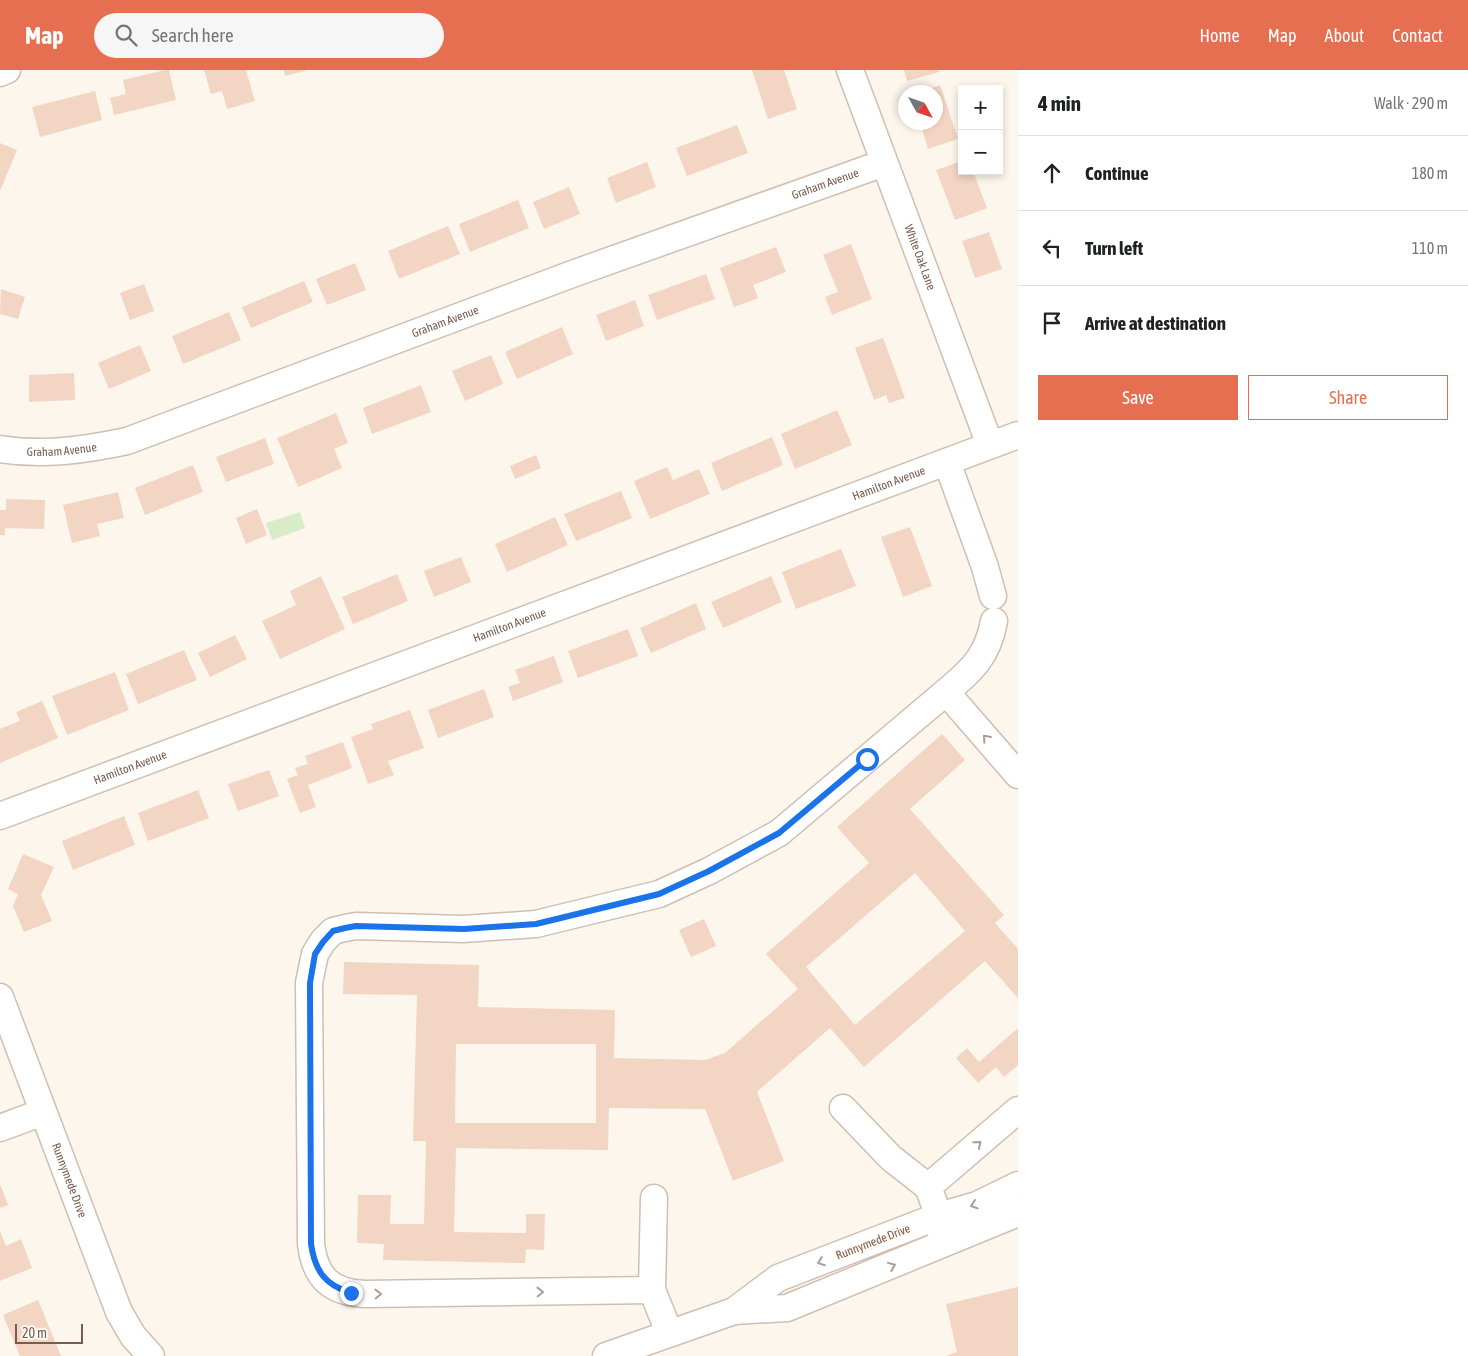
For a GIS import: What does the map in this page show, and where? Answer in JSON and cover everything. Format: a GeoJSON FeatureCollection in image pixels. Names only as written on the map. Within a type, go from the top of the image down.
{"type":"FeatureCollection","features":[{"type":"Feature","properties":{"kind":"street"},"geometry":{"type":"LineString","coordinates":[[0,73],[7,70]]}},
{"type":"Feature","properties":{"kind":"street","name":"White Oak Lane"},"geometry":{"type":"LineString","coordinates":[[850,70],[990,445]]}},
{"type":"Feature","properties":{"kind":"street","name":"Graham Avenue"},"geometry":{"type":"LineString","coordinates":[[0,449],[50,453],[90,449],[127,441],[575,273],[884,162]]}},
{"type":"Feature","properties":{"kind":"street","name":"Hamilton Avenue"},"geometry":{"type":"LineString","coordinates":[[0,816],[1018,435]]}},
{"type":"Feature","properties":{"kind":"street"},"geometry":{"type":"LineString","coordinates":[[652,1290],[364,1294],[337,1288],[327,1281],[318,1272],[311,1244],[310,983],[315,954],[333,931],[356,926],[464,929],[536,924],[659,894],[709,871],[779,833],[971,671],[983,656],[991,640],[993,609],[985,567],[948,462]]}},
{"type":"Feature","properties":{"kind":"street"},"geometry":{"type":"LineString","coordinates":[[946,692],[1018,775]]}},
{"type":"Feature","properties":{"kind":"street","name":"Runnymede Drive"},"geometry":{"type":"LineString","coordinates":[[0,997],[119,1312],[133,1336],[151,1356]]}},
{"type":"Feature","properties":{"kind":"street"},"geometry":{"type":"LineString","coordinates":[[843,1108],[891,1158],[928,1187],[939,1216],[942,1246]]}},
{"type":"Feature","properties":{"kind":"street"},"geometry":{"type":"LineString","coordinates":[[928,1187],[1018,1110]]}},
{"type":"Feature","properties":{"kind":"street"},"geometry":{"type":"LineString","coordinates":[[0,1128],[43,1112]]}},
{"type":"Feature","properties":{"kind":"street","name":"Runnymede Drive"},"geometry":{"type":"LineString","coordinates":[[734,1311],[778,1278],[939,1216],[978,1205],[1018,1186]]}},
{"type":"Feature","properties":{"kind":"street"},"geometry":{"type":"LineString","coordinates":[[654,1198],[652,1290],[669,1332]]}},
{"type":"Feature","properties":{"kind":"street","name":"Runnymede Drive"},"geometry":{"type":"LineString","coordinates":[[606,1356],[669,1332],[734,1311],[787,1308],[942,1246],[1018,1213]]}},
{"type":"Feature","properties":{"kind":"green space"},"geometry":{"type":"Polygon","coordinates":[[[300,512],[305,528],[272,540],[266,523],[300,512]]]}},
{"type":"Feature","properties":{"kind":"building"},"geometry":{"type":"Polygon","coordinates":[[[169,70],[176,100],[114,115],[110,98],[126,94],[123,80],[169,70]]]}},
{"type":"Feature","properties":{"kind":"building"},"geometry":{"type":"Polygon","coordinates":[[[204,70],[246,70],[255,101],[227,109],[222,91],[211,94],[204,70]]]}},
{"type":"Feature","properties":{"kind":"building"},"geometry":{"type":"Polygon","coordinates":[[[284,70],[305,70],[305,71],[285,76],[284,70]]]}},
{"type":"Feature","properties":{"kind":"building"},"geometry":{"type":"Polygon","coordinates":[[[752,70],[784,70],[797,109],[768,119],[752,70]]]}},
{"type":"Feature","properties":{"kind":"building"},"geometry":{"type":"Polygon","coordinates":[[[904,70],[938,70],[939,72],[907,81],[904,70]]]}},
{"type":"Feature","properties":{"kind":"building"},"geometry":{"type":"Polygon","coordinates":[[[95,91],[102,120],[40,137],[32,107],[95,91]]]}},
{"type":"Feature","properties":{"kind":"building"},"geometry":{"type":"Polygon","coordinates":[[[943,94],[958,139],[928,149],[922,130],[943,130],[943,94]]]}},
{"type":"Feature","properties":{"kind":"building"},"geometry":{"type":"Polygon","coordinates":[[[737,125],[748,153],[687,176],[676,148],[737,125]]]}},
{"type":"Feature","properties":{"kind":"building"},"geometry":{"type":"Polygon","coordinates":[[[0,143],[17,150],[0,191],[0,143]]]}},
{"type":"Feature","properties":{"kind":"building"},"geometry":{"type":"Polygon","coordinates":[[[647,162],[656,187],[616,203],[607,178],[647,162]]]}},
{"type":"Feature","properties":{"kind":"building"},"geometry":{"type":"Polygon","coordinates":[[[958,162],[958,175],[975,175],[987,208],[955,220],[936,170],[958,162]]]}},
{"type":"Feature","properties":{"kind":"building"},"geometry":{"type":"Polygon","coordinates":[[[569,187],[580,214],[544,229],[533,202],[569,187]]]}},
{"type":"Feature","properties":{"kind":"building"},"geometry":{"type":"Polygon","coordinates":[[[518,200],[529,228],[470,252],[459,224],[518,200]]]}},
{"type":"Feature","properties":{"kind":"building"},"geometry":{"type":"Polygon","coordinates":[[[448,226],[460,254],[399,279],[388,251],[448,226]]]}},
{"type":"Feature","properties":{"kind":"building"},"geometry":{"type":"Polygon","coordinates":[[[989,232],[1002,269],[975,278],[962,241],[989,232]]]}},
{"type":"Feature","properties":{"kind":"building"},"geometry":{"type":"Polygon","coordinates":[[[851,244],[872,299],[832,315],[825,297],[838,292],[823,255],[851,244]]]}},
{"type":"Feature","properties":{"kind":"building"},"geometry":{"type":"Polygon","coordinates":[[[776,247],[786,272],[753,285],[758,298],[734,307],[720,268],[776,247]]]}},
{"type":"Feature","properties":{"kind":"building"},"geometry":{"type":"Polygon","coordinates":[[[355,263],[366,290],[327,305],[316,279],[355,263]]]}},
{"type":"Feature","properties":{"kind":"building"},"geometry":{"type":"Polygon","coordinates":[[[706,274],[715,299],[657,320],[648,295],[706,274]]]}},
{"type":"Feature","properties":{"kind":"building"},"geometry":{"type":"Polygon","coordinates":[[[304,281],[313,302],[251,328],[242,307],[304,281]]]}},
{"type":"Feature","properties":{"kind":"building"},"geometry":{"type":"Polygon","coordinates":[[[144,284],[154,311],[130,320],[120,293],[144,284]]]}},
{"type":"Feature","properties":{"kind":"building"},"geometry":{"type":"Polygon","coordinates":[[[1,289],[25,297],[18,319],[0,314],[1,289]]]}},
{"type":"Feature","properties":{"kind":"building"},"geometry":{"type":"Polygon","coordinates":[[[635,300],[644,326],[606,341],[596,315],[635,300]]]}},
{"type":"Feature","properties":{"kind":"building"},"geometry":{"type":"Polygon","coordinates":[[[229,312],[241,340],[183,364],[172,336],[229,312]]]}},
{"type":"Feature","properties":{"kind":"building"},"geometry":{"type":"Polygon","coordinates":[[[562,327],[573,354],[517,379],[505,352],[562,327]]]}},
{"type":"Feature","properties":{"kind":"building"},"geometry":{"type":"Polygon","coordinates":[[[883,338],[905,398],[889,403],[886,395],[874,400],[855,348],[883,338]]]}},
{"type":"Feature","properties":{"kind":"building"},"geometry":{"type":"Polygon","coordinates":[[[140,345],[151,371],[109,389],[98,363],[140,345]]]}},
{"type":"Feature","properties":{"kind":"building"},"geometry":{"type":"Polygon","coordinates":[[[491,355],[503,384],[465,401],[452,371],[491,355]]]}},
{"type":"Feature","properties":{"kind":"building"},"geometry":{"type":"Polygon","coordinates":[[[74,373],[75,400],[29,402],[29,375],[74,373]]]}},
{"type":"Feature","properties":{"kind":"building"},"geometry":{"type":"Polygon","coordinates":[[[421,385],[431,412],[372,434],[363,408],[421,385]]]}},
{"type":"Feature","properties":{"kind":"building"},"geometry":{"type":"Polygon","coordinates":[[[837,410],[852,445],[795,469],[781,434],[837,410]]]}},
{"type":"Feature","properties":{"kind":"building"},"geometry":{"type":"Polygon","coordinates":[[[336,413],[348,443],[334,449],[342,468],[298,487],[277,438],[336,413]]]}},
{"type":"Feature","properties":{"kind":"building"},"geometry":{"type":"Polygon","coordinates":[[[772,437],[783,465],[722,491],[711,463],[772,437]]]}},
{"type":"Feature","properties":{"kind":"building"},"geometry":{"type":"Polygon","coordinates":[[[265,438],[274,464],[226,482],[216,457],[265,438]]]}},
{"type":"Feature","properties":{"kind":"building"},"geometry":{"type":"Polygon","coordinates":[[[536,455],[541,468],[515,479],[510,466],[536,455]]]}},
{"type":"Feature","properties":{"kind":"building"},"geometry":{"type":"Polygon","coordinates":[[[193,465],[203,492],[145,515],[135,488],[193,465]]]}},
{"type":"Feature","properties":{"kind":"building"},"geometry":{"type":"Polygon","coordinates":[[[667,467],[673,480],[699,469],[710,494],[650,519],[634,481],[667,467]]]}},
{"type":"Feature","properties":{"kind":"building"},"geometry":{"type":"Polygon","coordinates":[[[621,491],[632,518],[576,541],[564,514],[621,491]]]}},
{"type":"Feature","properties":{"kind":"building"},"geometry":{"type":"Polygon","coordinates":[[[118,492],[124,518],[97,524],[100,536],[72,543],[63,505],[118,492]]]}},
{"type":"Feature","properties":{"kind":"building"},"geometry":{"type":"Polygon","coordinates":[[[6,499],[45,500],[44,529],[5,528],[5,535],[0,535],[0,510],[6,510],[6,499]]]}},
{"type":"Feature","properties":{"kind":"building"},"geometry":{"type":"Polygon","coordinates":[[[257,509],[267,535],[246,544],[236,518],[257,509]]]}},
{"type":"Feature","properties":{"kind":"building"},"geometry":{"type":"Polygon","coordinates":[[[555,517],[568,545],[507,572],[495,544],[555,517]]]}},
{"type":"Feature","properties":{"kind":"building"},"geometry":{"type":"Polygon","coordinates":[[[910,527],[932,586],[903,597],[881,537],[910,527]]]}},
{"type":"Feature","properties":{"kind":"building"},"geometry":{"type":"Polygon","coordinates":[[[841,549],[856,586],[796,609],[782,572],[841,549]]]}},
{"type":"Feature","properties":{"kind":"building"},"geometry":{"type":"Polygon","coordinates":[[[461,557],[471,582],[434,597],[424,571],[461,557]]]}},
{"type":"Feature","properties":{"kind":"building"},"geometry":{"type":"Polygon","coordinates":[[[397,574],[408,601],[353,624],[342,597],[397,574]]]}},
{"type":"Feature","properties":{"kind":"building"},"geometry":{"type":"Polygon","coordinates":[[[321,576],[345,629],[280,659],[262,621],[296,605],[290,591],[321,576]]]}},
{"type":"Feature","properties":{"kind":"building"},"geometry":{"type":"Polygon","coordinates":[[[771,576],[782,602],[723,628],[711,602],[771,576]]]}},
{"type":"Feature","properties":{"kind":"building"},"geometry":{"type":"Polygon","coordinates":[[[696,603],[706,629],[651,653],[640,628],[696,603]]]}},
{"type":"Feature","properties":{"kind":"building"},"geometry":{"type":"Polygon","coordinates":[[[628,629],[638,656],[578,678],[568,651],[628,629]]]}},
{"type":"Feature","properties":{"kind":"building"},"geometry":{"type":"Polygon","coordinates":[[[235,635],[247,659],[210,677],[198,653],[235,635]]]}},
{"type":"Feature","properties":{"kind":"building"},"geometry":{"type":"Polygon","coordinates":[[[184,650],[197,680],[138,704],[126,674],[184,650]]]}},
{"type":"Feature","properties":{"kind":"building"},"geometry":{"type":"Polygon","coordinates":[[[554,656],[563,682],[513,701],[508,687],[520,683],[515,670],[554,656]]]}},
{"type":"Feature","properties":{"kind":"building"},"geometry":{"type":"Polygon","coordinates":[[[115,672],[129,710],[67,735],[52,696],[115,672]]]}},
{"type":"Feature","properties":{"kind":"building"},"geometry":{"type":"Polygon","coordinates":[[[484,689],[494,717],[438,738],[428,710],[484,689]]]}},
{"type":"Feature","properties":{"kind":"building"},"geometry":{"type":"Polygon","coordinates":[[[42,701],[58,738],[0,763],[0,729],[20,721],[16,712],[42,701]]]}},
{"type":"Feature","properties":{"kind":"building"},"geometry":{"type":"Polygon","coordinates":[[[410,710],[424,748],[388,761],[394,775],[368,784],[351,737],[373,729],[371,724],[410,710]]]}},
{"type":"Feature","properties":{"kind":"building"},"geometry":{"type":"Polygon","coordinates":[[[942,734],[965,760],[910,809],[1004,915],[995,923],[1018,949],[1018,998],[985,961],[864,1067],[830,1028],[757,1092],[784,1161],[733,1181],[705,1109],[609,1108],[608,1150],[456,1148],[454,1232],[526,1233],[526,1214],[545,1214],[544,1250],[526,1249],[525,1263],[383,1260],[384,1244],[357,1243],[358,1195],[391,1195],[390,1224],[424,1224],[426,1141],[413,1141],[417,995],[343,994],[344,962],[479,965],[478,1007],[615,1010],[614,1058],[705,1060],[725,1053],[798,989],[766,954],[869,863],[837,827],[942,734]],[[915,873],[806,967],[855,1025],[965,931],[915,873]],[[456,1044],[455,1123],[596,1123],[596,1044],[456,1044]]]}},
{"type":"Feature","properties":{"kind":"building"},"geometry":{"type":"Polygon","coordinates":[[[343,742],[352,768],[308,785],[316,807],[300,813],[287,779],[298,775],[295,768],[308,764],[305,756],[343,742]]]}},
{"type":"Feature","properties":{"kind":"building"},"geometry":{"type":"Polygon","coordinates":[[[269,770],[279,796],[238,811],[228,784],[269,770]]]}},
{"type":"Feature","properties":{"kind":"building"},"geometry":{"type":"Polygon","coordinates":[[[198,790],[209,818],[148,841],[138,813],[198,790]]]}},
{"type":"Feature","properties":{"kind":"building"},"geometry":{"type":"Polygon","coordinates":[[[124,816],[135,845],[73,870],[62,841],[124,816]]]}},
{"type":"Feature","properties":{"kind":"building"},"geometry":{"type":"Polygon","coordinates":[[[23,854],[54,867],[41,895],[52,921],[24,932],[13,906],[18,894],[8,889],[23,854]]]}},
{"type":"Feature","properties":{"kind":"building"},"geometry":{"type":"Polygon","coordinates":[[[704,919],[716,946],[691,957],[679,930],[704,919]]]}},
{"type":"Feature","properties":{"kind":"building"},"geometry":{"type":"Polygon","coordinates":[[[1018,1028],[1018,1065],[1004,1077],[996,1067],[978,1083],[956,1058],[967,1048],[979,1062],[1018,1028]]]}},
{"type":"Feature","properties":{"kind":"building"},"geometry":{"type":"Polygon","coordinates":[[[0,1184],[8,1205],[0,1208],[0,1184]]]}},
{"type":"Feature","properties":{"kind":"building"},"geometry":{"type":"Polygon","coordinates":[[[0,1231],[6,1246],[21,1239],[32,1268],[0,1281],[0,1231]]]}},
{"type":"Feature","properties":{"kind":"building"},"geometry":{"type":"Polygon","coordinates":[[[1018,1287],[1018,1356],[946,1356],[957,1352],[946,1304],[1018,1287]]]}},
{"type":"Feature","properties":{"kind":"building"},"geometry":{"type":"Polygon","coordinates":[[[38,1300],[61,1356],[20,1356],[3,1315],[38,1300]]]}},
{"type":"Feature","properties":{"kind":"route"},"geometry":{"type":"LineString","coordinates":[[351,1293],[337,1288],[318,1272],[311,1244],[310,983],[315,954],[333,931],[356,926],[464,929],[536,924],[659,894],[709,871],[779,833],[867,759]]}}]}
